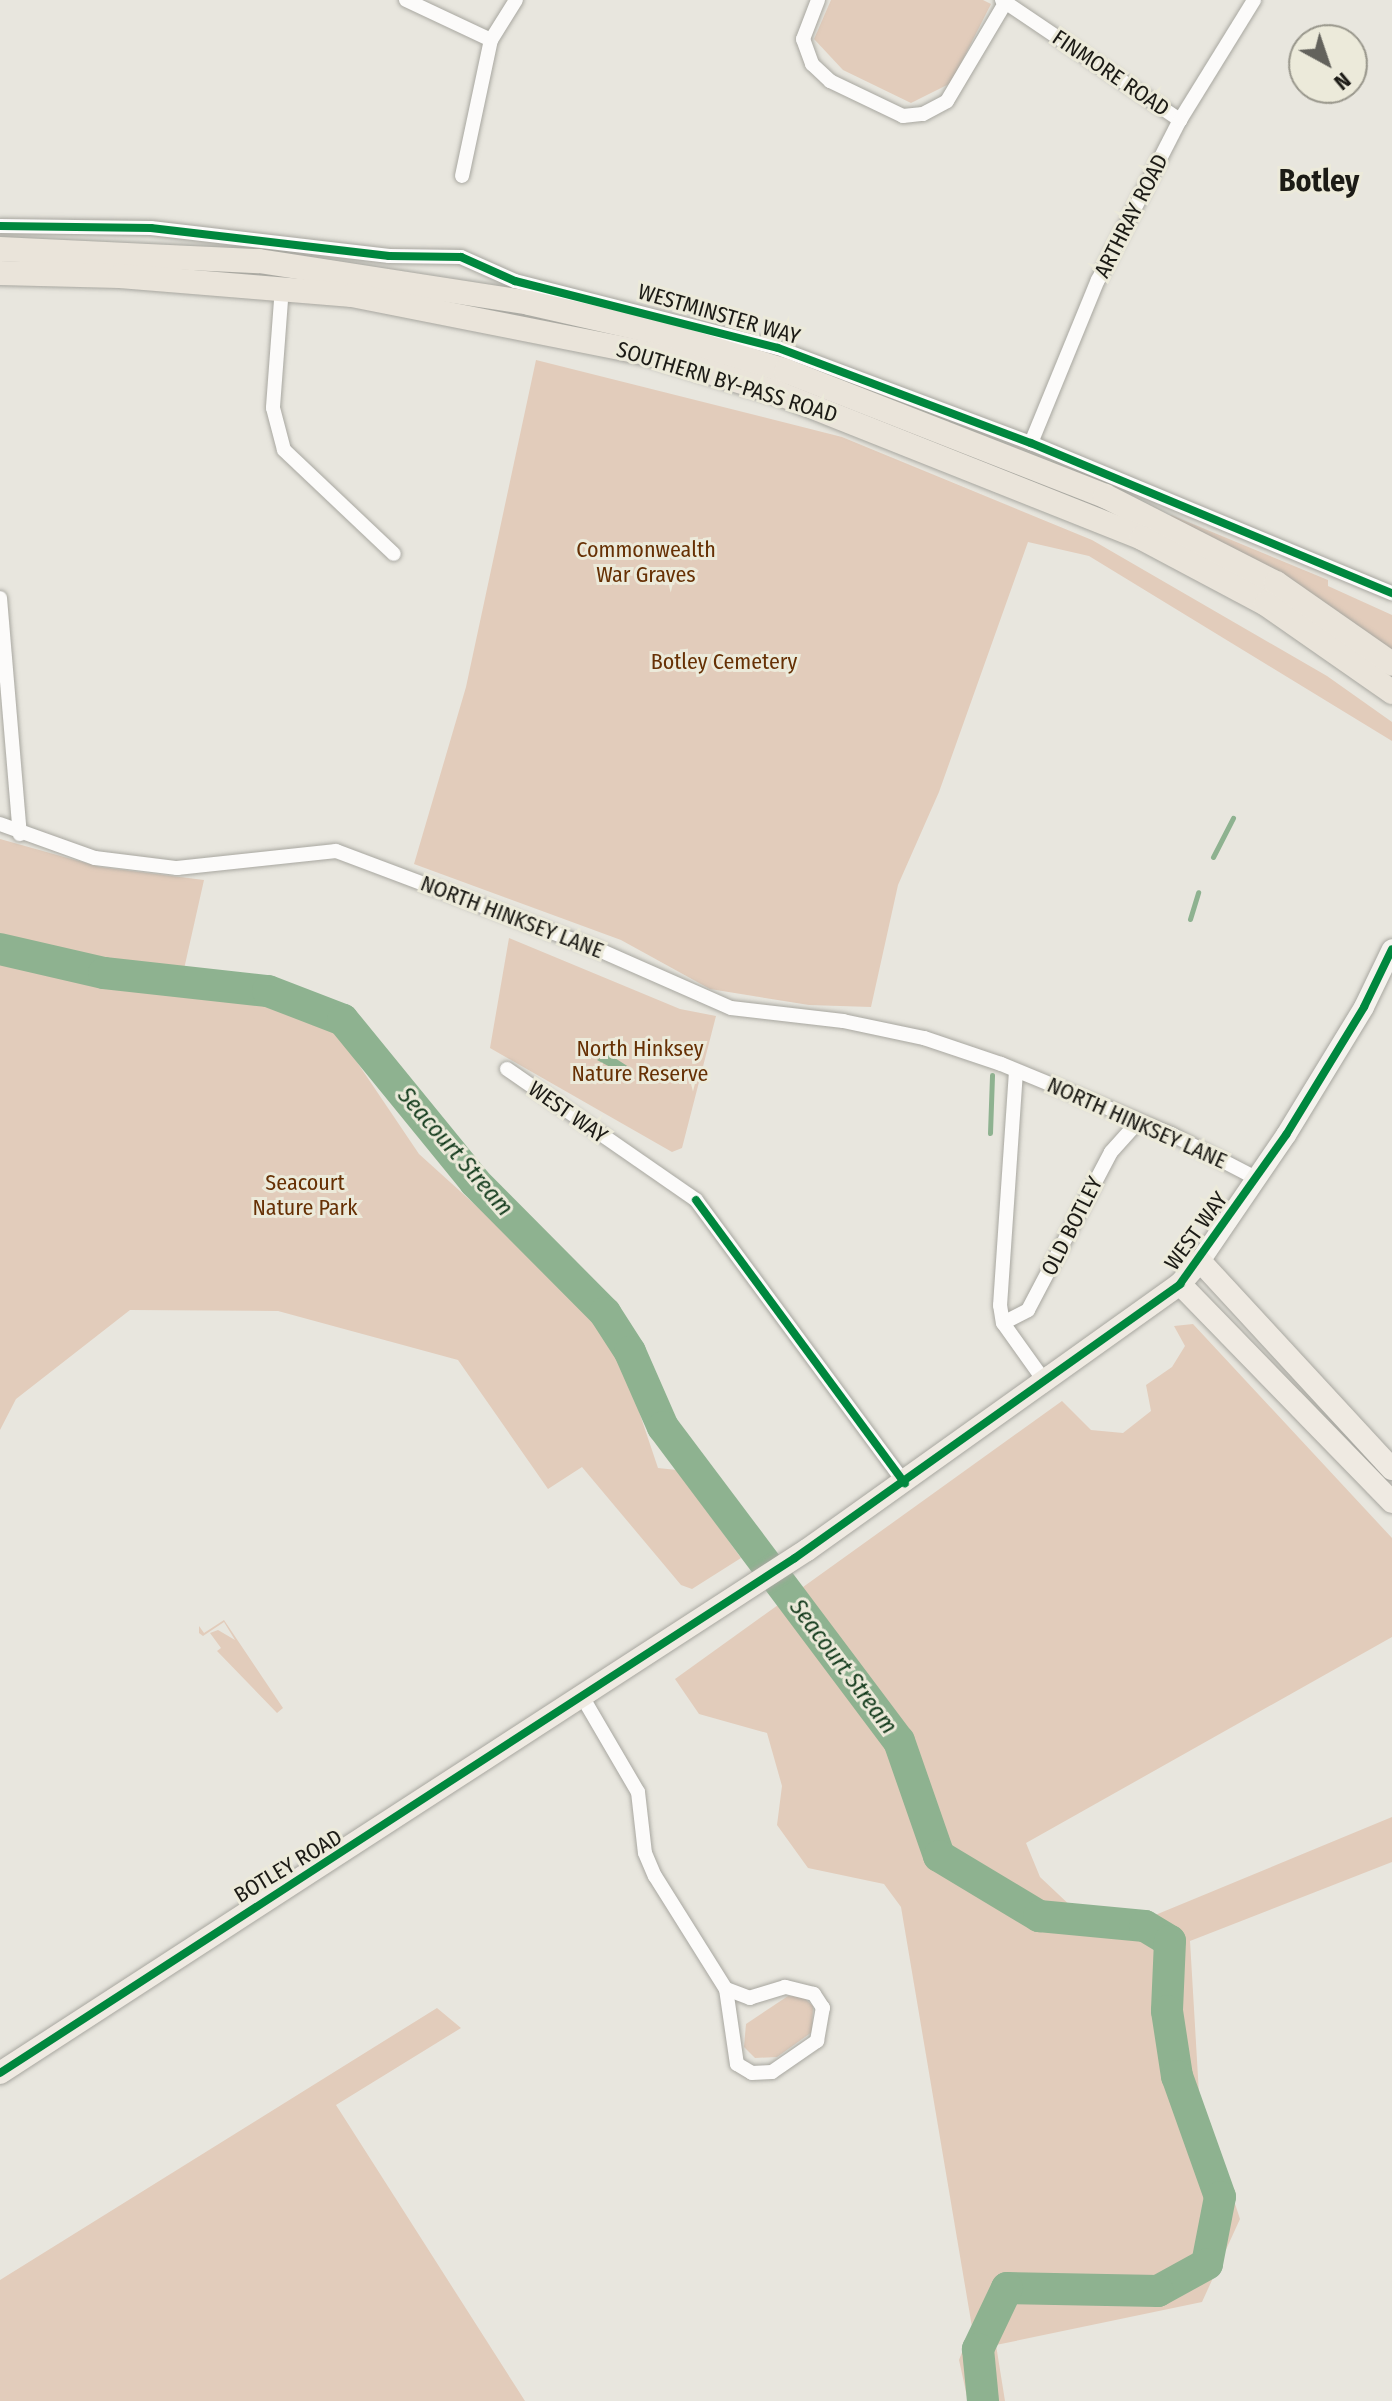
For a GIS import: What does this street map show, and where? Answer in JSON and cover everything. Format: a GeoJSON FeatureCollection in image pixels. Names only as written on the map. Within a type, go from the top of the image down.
{"type":"FeatureCollection","features":[{"type":"Feature","properties":{"kind":"highway","name":"SOUTHERN BY-PASS ROAD"},"geometry":{"type":"LineString","coordinates":[[0,249],[273,263],[529,303],[671,337],[786,371],[1105,496],[1276,583],[1392,664]]}},
{"type":"Feature","properties":{"kind":"highway","name":"SOUTHERN BY-PASS ROAD"},"geometry":{"type":"LineString","coordinates":[[0,273],[282,287],[527,327],[650,354],[778,393],[1142,538],[1266,604],[1392,692]]}},
{"type":"Feature","properties":{"kind":"main road","name":"WEST WAY"},"geometry":{"type":"LineString","coordinates":[[795,1558],[905,1483],[1043,1379],[1180,1284],[1200,1261],[1256,1178],[1364,1007],[1392,949]]}},
{"type":"Feature","properties":{"kind":"main road"},"geometry":{"type":"LineString","coordinates":[[1200,1261],[1392,1469]]}},
{"type":"Feature","properties":{"kind":"main road"},"geometry":{"type":"LineString","coordinates":[[1180,1284],[1392,1502]]}},
{"type":"Feature","properties":{"kind":"main road","name":"BOTLEY ROAD"},"geometry":{"type":"LineString","coordinates":[[0,2073],[795,1558]]}},
{"type":"Feature","properties":{"kind":"street"},"geometry":{"type":"LineString","coordinates":[[406,0],[491,40]]}},
{"type":"Feature","properties":{"kind":"street"},"geometry":{"type":"LineString","coordinates":[[462,176],[491,40],[516,0]]}},
{"type":"Feature","properties":{"kind":"street"},"geometry":{"type":"LineString","coordinates":[[818,0],[803,39],[812,64],[830,81],[903,116],[923,114],[947,101],[1005,1]]}},
{"type":"Feature","properties":{"kind":"street","name":"ARTHRAY ROAD"},"geometry":{"type":"LineString","coordinates":[[1031,443],[1098,280],[1180,120],[1254,0]]}},
{"type":"Feature","properties":{"kind":"street","name":"FINMORE ROAD"},"geometry":{"type":"LineString","coordinates":[[1005,1],[1180,120]]}},
{"type":"Feature","properties":{"kind":"street","name":"WESTMINSTER WAY"},"geometry":{"type":"LineString","coordinates":[[0,226],[151,228],[389,256],[447,254],[515,281],[778,348],[1031,443],[1392,593]]}},
{"type":"Feature","properties":{"kind":"street"},"geometry":{"type":"LineString","coordinates":[[282,287],[273,408],[284,450],[394,554]]}},
{"type":"Feature","properties":{"kind":"street"},"geometry":{"type":"LineString","coordinates":[[0,598],[20,834]]}},
{"type":"Feature","properties":{"kind":"street","name":"NORTH HINKSEY LANE"},"geometry":{"type":"LineString","coordinates":[[0,824],[20,834],[95,858],[177,868],[336,851],[597,949],[708,1001],[924,1038],[1016,1071],[1256,1178]]}},
{"type":"Feature","properties":{"kind":"street","name":"WEST WAY"},"geometry":{"type":"LineString","coordinates":[[507,1069],[696,1200],[905,1483]]}},
{"type":"Feature","properties":{"kind":"street","name":"NORTH HINKSEY LANE"},"geometry":{"type":"LineString","coordinates":[[1003,1323],[1016,1071]]}},
{"type":"Feature","properties":{"kind":"street","name":"OLD BOTLEY"},"geometry":{"type":"LineString","coordinates":[[1003,1323],[1028,1310],[1111,1152],[1137,1123]]}},
{"type":"Feature","properties":{"kind":"street"},"geometry":{"type":"LineString","coordinates":[[1003,1323],[1043,1379]]}},
{"type":"Feature","properties":{"kind":"street"},"geometry":{"type":"LineString","coordinates":[[583,1698],[638,1792],[645,1853],[655,1876],[726,1989],[737,2064],[752,2073],[772,2072],[817,2041],[823,2008],[814,1994],[785,1987],[750,1998],[726,1989]]}},
{"type":"Feature","properties":{"kind":"green space"},"geometry":{"type":"Polygon","coordinates":[[[831,0],[983,0],[991,4],[951,83],[911,103],[843,70],[814,39],[831,0]]]}},
{"type":"Feature","properties":{"kind":"green space","name":"Botley Cemetery"},"geometry":{"type":"Polygon","coordinates":[[[536,360],[842,437],[1092,540],[1327,676],[1392,722],[1392,741],[1089,556],[1028,542],[939,792],[898,885],[871,1007],[809,1005],[710,989],[621,940],[414,864],[466,687],[536,360]]]}},
{"type":"Feature","properties":{"kind":"green space"},"geometry":{"type":"Polygon","coordinates":[[[1171,515],[1328,580],[1328,586],[1392,615],[1392,649],[1169,520],[1171,515]]]}},
{"type":"Feature","properties":{"kind":"green space"},"geometry":{"type":"Polygon","coordinates":[[[0,839],[100,867],[204,880],[182,978],[0,938],[0,839]]]}},
{"type":"Feature","properties":{"kind":"green space","name":"North Hinksey Nature Reserve"},"geometry":{"type":"Polygon","coordinates":[[[509,938],[680,1009],[716,1016],[682,1148],[672,1152],[490,1048],[509,938]]]}},
{"type":"Feature","properties":{"kind":"green space","name":"Seacourt Nature Park"},"geometry":{"type":"Polygon","coordinates":[[[0,949],[104,973],[233,989],[231,999],[262,997],[296,1008],[336,1031],[419,1154],[577,1297],[616,1343],[658,1468],[677,1470],[741,1558],[692,1589],[681,1585],[582,1467],[548,1489],[458,1360],[278,1311],[130,1310],[16,1399],[0,1430],[0,949]]]}},
{"type":"Feature","properties":{"kind":"green space"},"geometry":{"type":"Polygon","coordinates":[[[1193,1324],[1392,1538],[1392,1637],[1026,1843],[1040,1877],[1075,1910],[1148,1918],[1392,1817],[1392,1862],[1190,1941],[1199,2094],[1240,2219],[1202,2302],[996,2345],[1005,2401],[968,2401],[959,2360],[972,2327],[901,1907],[884,1884],[808,1868],[777,1825],[782,1786],[767,1733],[699,1714],[675,1679],[1062,1401],[1091,1430],[1123,1433],[1151,1411],[1146,1385],[1172,1367],[1185,1346],[1174,1326],[1193,1324]]]}},
{"type":"Feature","properties":{"kind":"green space"},"geometry":{"type":"Polygon","coordinates":[[[224,1620],[283,1708],[277,1713],[217,1651],[221,1648],[210,1633],[218,1630],[235,1640],[224,1622],[203,1636],[199,1633],[199,1626],[204,1633],[224,1620]]]}},
{"type":"Feature","properties":{"kind":"green space"},"geometry":{"type":"Polygon","coordinates":[[[788,1996],[803,1997],[813,2006],[812,2032],[777,2057],[755,2058],[744,2047],[746,2024],[788,1996]]]}},
{"type":"Feature","properties":{"kind":"green space"},"geometry":{"type":"Polygon","coordinates":[[[437,2008],[461,2028],[336,2105],[525,2401],[0,2401],[0,2280],[437,2008]]]}},
{"type":"Feature","properties":{"kind":"shaded area"},"geometry":{"type":"Polygon","coordinates":[[[607,1053],[632,1069],[627,1076],[597,1060],[607,1053]]]}},
{"type":"Feature","properties":{"kind":"waterway"},"geometry":{"type":"LineString","coordinates":[[1213,857],[1233,818]]}},
{"type":"Feature","properties":{"kind":"waterway"},"geometry":{"type":"LineString","coordinates":[[1190,919],[1198,892]]}},
{"type":"Feature","properties":{"kind":"waterway","name":"Seacourt Stream"},"geometry":{"type":"LineString","coordinates":[[0,949],[104,973],[268,991],[343,1020],[475,1182],[605,1313],[630,1352],[663,1427],[899,1741],[939,1856],[1039,1916],[1145,1926],[1170,1941],[1167,2011],[1177,2076],[1220,2197],[1207,2264],[1158,2291],[1007,2288],[978,2349],[983,2401]]}},
{"type":"Feature","properties":{"kind":"waterway"},"geometry":{"type":"LineString","coordinates":[[990,1133],[992,1075]]}},
{"type":"Feature","properties":{"kind":"cycle path"},"geometry":{"type":"LineString","coordinates":[[0,226],[151,228],[389,256],[461,257],[515,281],[778,348],[1031,443],[1392,593]]}},
{"type":"Feature","properties":{"kind":"cycle path"},"geometry":{"type":"LineString","coordinates":[[0,2073],[795,1558],[1180,1284],[1286,1135],[1364,1007],[1392,949]]}},
{"type":"Feature","properties":{"kind":"cycle path"},"geometry":{"type":"LineString","coordinates":[[696,1200],[905,1483]]}},
{"type":"Feature","properties":{"kind":"district","name":"Botley"},"geometry":{"type":"Point","coordinates":[1319,181]}},
{"type":"Feature","properties":{"kind":"park label","name":"Commonwealth War Graves"},"geometry":{"type":"Point","coordinates":[646,562]}}]}
